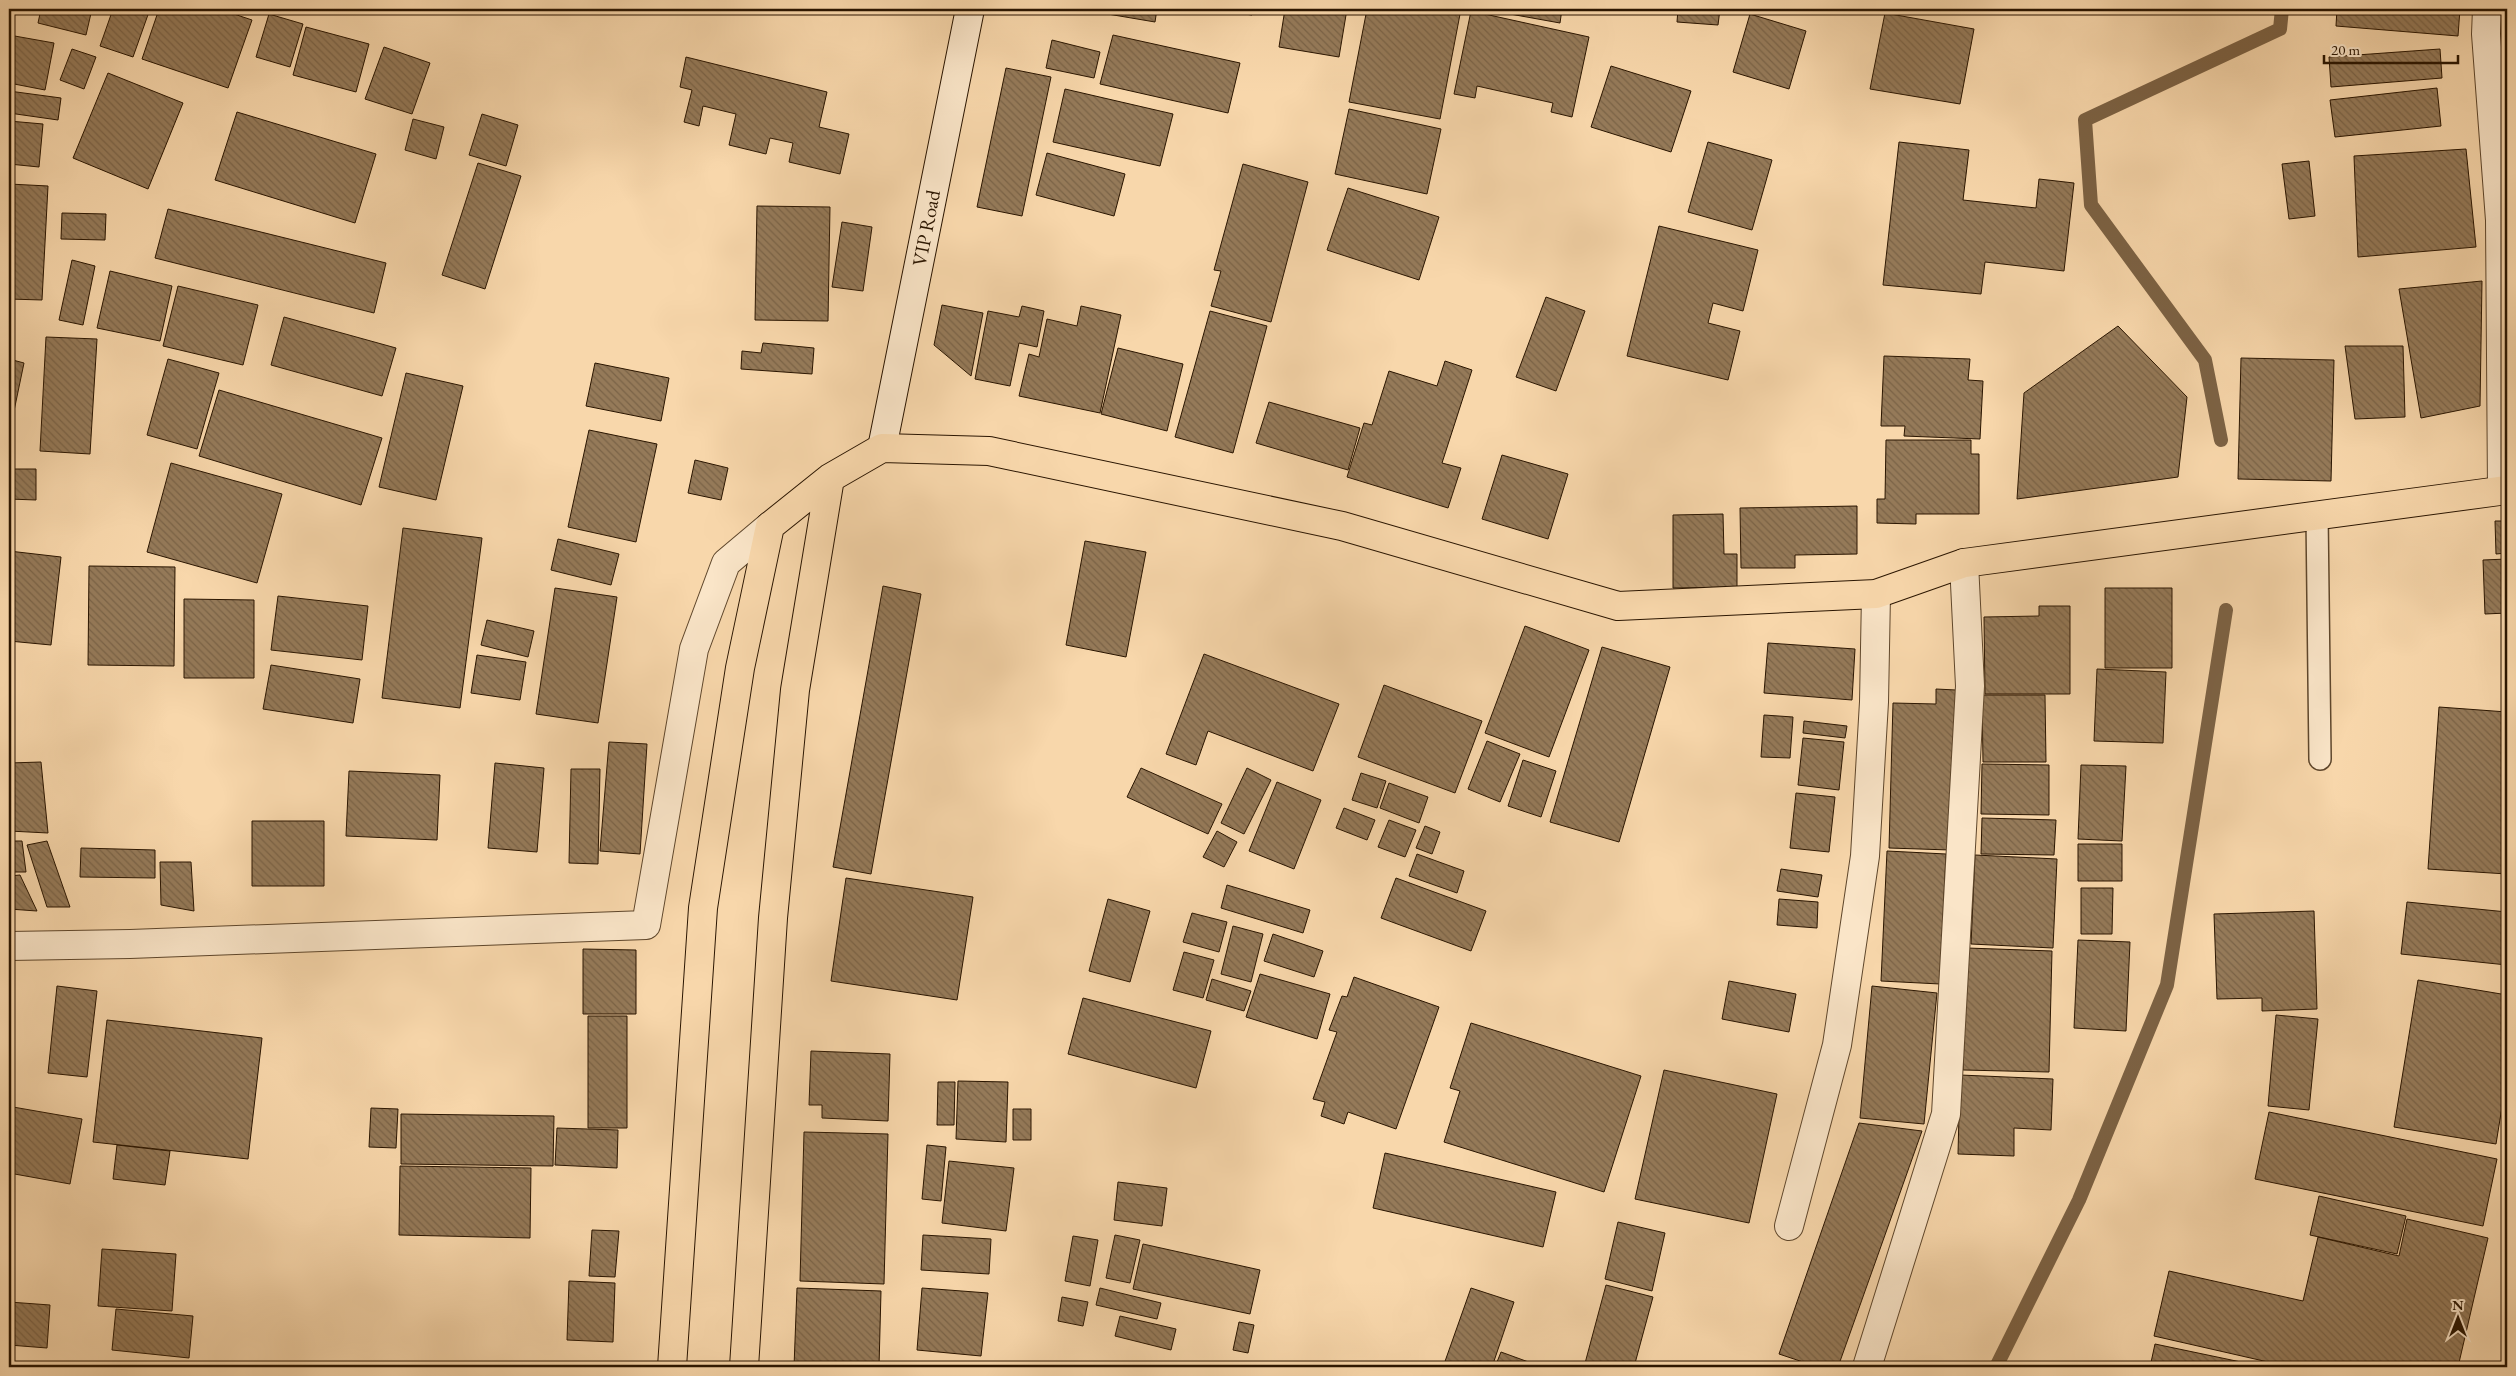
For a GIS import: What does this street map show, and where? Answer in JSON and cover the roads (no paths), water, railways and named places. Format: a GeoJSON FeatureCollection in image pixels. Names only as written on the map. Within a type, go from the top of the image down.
{"type":"FeatureCollection","features":[{"type":"Feature","properties":{"kind":"main road"},"geometry":{"type":"LineString","coordinates":[[672,1364],[703,908],[740,668],[770,526],[830,478],[882,448],[989,451],[1342,526],[1618,606],[1876,594],[1964,562],[2505,490]]}},
{"type":"Feature","properties":{"kind":"main road"},"geometry":{"type":"LineString","coordinates":[[744,1366],[773,918],[795,690],[830,478]]}},
{"type":"Feature","properties":{"kind":"street","name":"VIP Road"},"geometry":{"type":"LineString","coordinates":[[882,448],[970,9]]}},
{"type":"Feature","properties":{"kind":"street"},"geometry":{"type":"LineString","coordinates":[[2487,9],[2486,34],[2500,220],[2505,490]]}},
{"type":"Feature","properties":{"kind":"street"},"geometry":{"type":"LineString","coordinates":[[9,946],[140,944],[646,925],[694,649],[726,562],[770,526]]}},
{"type":"Feature","properties":{"kind":"street"},"geometry":{"type":"LineString","coordinates":[[1867,1367],[1946,1114],[1970,686],[1964,562]]}},
{"type":"Feature","properties":{"kind":"street"},"geometry":{"type":"LineString","coordinates":[[1789,1226],[1837,1045],[1865,856],[1874,702],[1876,594]]}},
{"type":"Feature","properties":{"kind":"lane"},"geometry":{"type":"LineString","coordinates":[[2317,514],[2320,759]]}},
{"type":"Feature","properties":{"kind":"waterway"},"geometry":{"type":"LineString","coordinates":[[2221,440],[2205,360],[2091,205],[2085,120],[2280,29],[2282,9]]}},
{"type":"Feature","properties":{"kind":"waterway"},"geometry":{"type":"LineString","coordinates":[[1996,1367],[2079,1200],[2167,985],[2226,610]]}}]}
